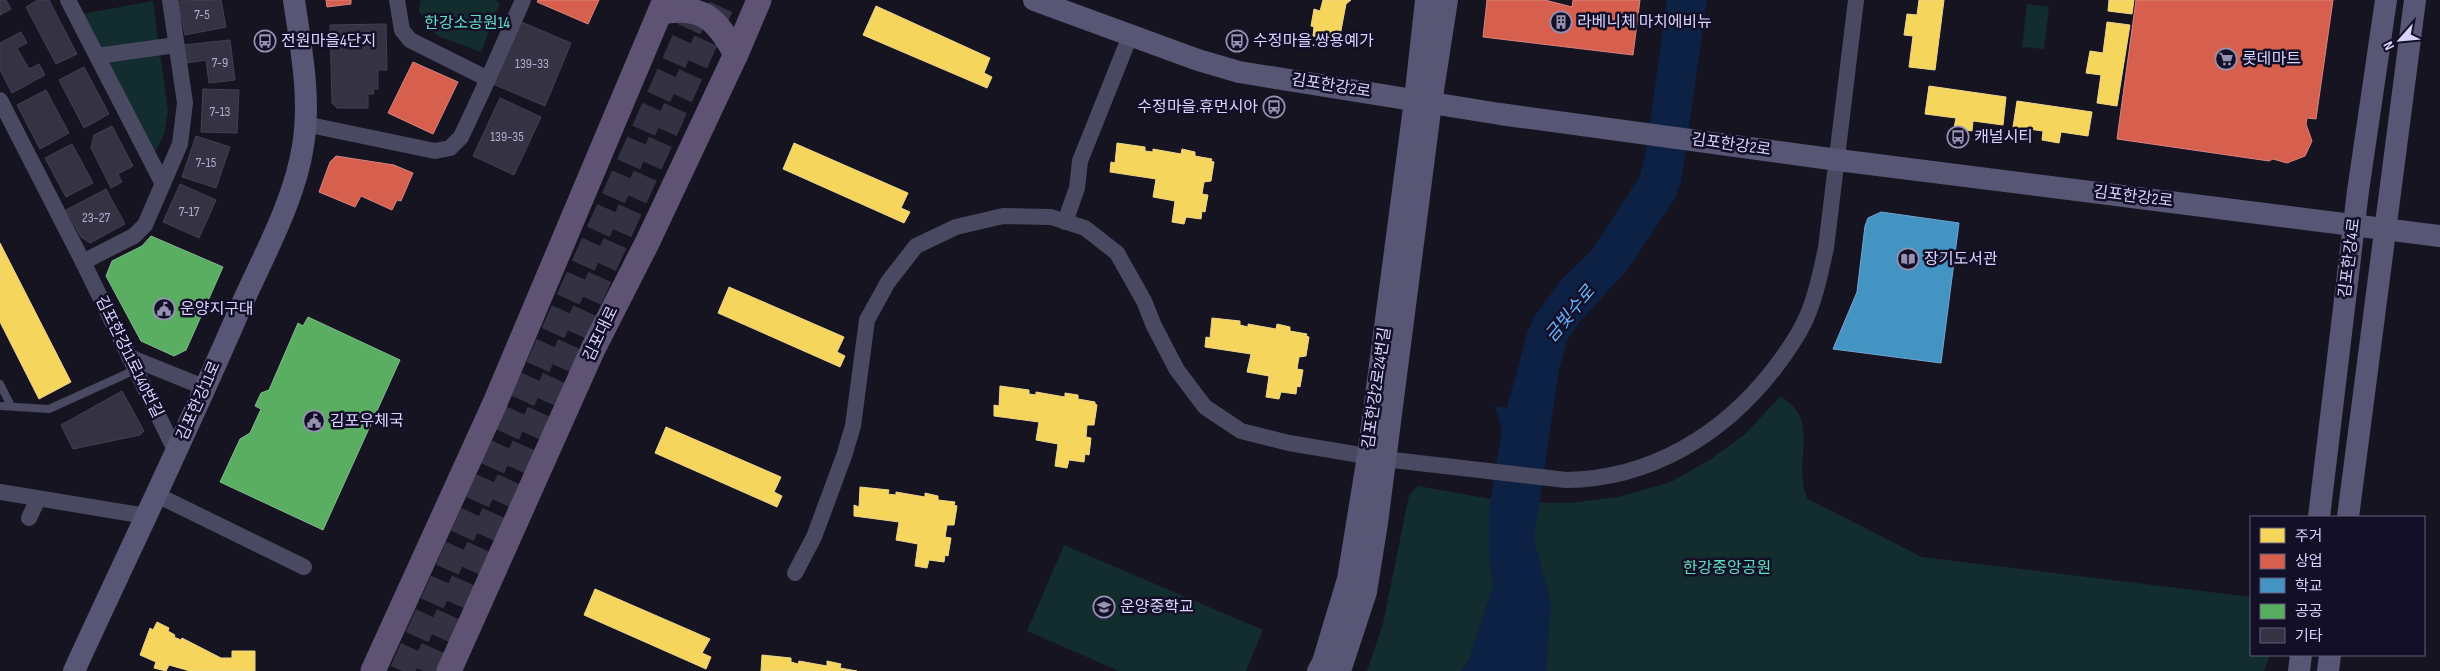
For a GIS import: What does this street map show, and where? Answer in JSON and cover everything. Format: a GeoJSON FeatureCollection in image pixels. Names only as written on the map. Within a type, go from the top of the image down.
{"type":"FeatureCollection","features":[{"type":"Feature","properties":{"kind":"main road","name":"김포대로"},"geometry":{"type":"LineString","coordinates":[[448,671],[593,349],[648,242],[736,54],[759,0]]}},
{"type":"Feature","properties":{"kind":"main road"},"geometry":{"type":"LineString","coordinates":[[373,671],[495,403],[662,6],[683,8],[708,17],[721,28],[736,54]]}},
{"type":"Feature","properties":{"kind":"street"},"geometry":{"type":"LineString","coordinates":[[68,0],[163,184]]}},
{"type":"Feature","properties":{"kind":"street"},"geometry":{"type":"LineString","coordinates":[[83,262],[134,236],[145,225],[180,144],[185,103],[170,0]]}},
{"type":"Feature","properties":{"kind":"street","name":"김포한강11로"},"geometry":{"type":"LineString","coordinates":[[74,671],[206,388],[289,197],[303,148],[306,124],[306,84],[294,0]]}},
{"type":"Feature","properties":{"kind":"street"},"geometry":{"type":"LineString","coordinates":[[397,0],[402,30],[410,40],[488,79]]}},
{"type":"Feature","properties":{"kind":"street"},"geometry":{"type":"LineString","coordinates":[[306,124],[435,151],[450,148],[460,137],[523,0]]}},
{"type":"Feature","properties":{"kind":"street","name":"김포한강2로"},"geometry":{"type":"LineString","coordinates":[[1034,0],[1198,60],[1239,72],[1500,114],[1792,154],[2440,236]]}},
{"type":"Feature","properties":{"kind":"street"},"geometry":{"type":"LineString","coordinates":[[1423,102],[1426,0]]}},
{"type":"Feature","properties":{"kind":"street"},"geometry":{"type":"LineString","coordinates":[[1423,102],[1447,0]]}},
{"type":"Feature","properties":{"kind":"street"},"geometry":{"type":"LineString","coordinates":[[795,573],[814,537],[844,456],[854,417],[867,320],[888,282],[916,246],[956,227],[1003,216],[1051,217],[1085,228],[1117,253],[1132,278],[1177,370],[1205,407],[1241,431],[1289,443],[1376,457],[1566,480],[1590,480],[1618,475],[1648,466],[1674,454],[1708,434],[1738,410],[1761,386],[1787,352],[1808,315],[1820,278],[1838,160],[1856,0]]}},
{"type":"Feature","properties":{"kind":"street","name":"김포한강4로"},"geometry":{"type":"LineString","coordinates":[[2319,516],[2354,225],[2386,0]]}},
{"type":"Feature","properties":{"kind":"street","name":"김포한강4로"},"geometry":{"type":"LineString","coordinates":[[2348,516],[2415,0]]}},
{"type":"Feature","properties":{"kind":"street"},"geometry":{"type":"LineString","coordinates":[[1065,222],[1077,188],[1080,161],[1130,36]]}},
{"type":"Feature","properties":{"kind":"street"},"geometry":{"type":"LineString","coordinates":[[97,56],[176,45]]}},
{"type":"Feature","properties":{"kind":"street","name":"김포한강2로24번길"},"geometry":{"type":"LineString","coordinates":[[1318,671],[1323,662],[1348,579],[1376,457],[1423,102]]}},
{"type":"Feature","properties":{"kind":"street","name":"김포한강11로140번길"},"geometry":{"type":"LineString","coordinates":[[2,108],[83,262],[176,452]]}},
{"type":"Feature","properties":{"kind":"street"},"geometry":{"type":"LineString","coordinates":[[132,364],[206,388]]}},
{"type":"Feature","properties":{"kind":"street","name":"김포한강2로24번길"},"geometry":{"type":"LineString","coordinates":[[1340,671],[1366,592],[1377,523],[1376,457]]}},
{"type":"Feature","properties":{"kind":"street"},"geometry":{"type":"LineString","coordinates":[[0,492],[146,516]]}},
{"type":"Feature","properties":{"kind":"street"},"geometry":{"type":"LineString","coordinates":[[156,494],[304,567]]}},
{"type":"Feature","properties":{"kind":"street"},"geometry":{"type":"LineString","coordinates":[[29,518],[38,499]]}},
{"type":"Feature","properties":{"kind":"street"},"geometry":{"type":"LineString","coordinates":[[2299,671],[2301,656]]}},
{"type":"Feature","properties":{"kind":"street"},"geometry":{"type":"LineString","coordinates":[[2328,671],[2330,656]]}},
{"type":"Feature","properties":{"kind":"lane"},"geometry":{"type":"LineString","coordinates":[[0,406],[49,409],[132,364]]}},
{"type":"Feature","properties":{"kind":"lane"},"geometry":{"type":"LineString","coordinates":[[0,384],[11,406]]}},
{"type":"Feature","properties":{"kind":"green space","name":"한강소공원14"},"geometry":{"type":"Polygon","coordinates":[[[494,0],[500,3],[481,52],[438,36],[425,24],[419,10],[420,1],[494,0]]]}},
{"type":"Feature","properties":{"kind":"green space"},"geometry":{"type":"Polygon","coordinates":[[[153,1],[168,111],[164,135],[154,154],[82,14],[153,1]]]}},
{"type":"Feature","properties":{"kind":"green space"},"geometry":{"type":"Polygon","coordinates":[[[2027,4],[2049,7],[2044,49],[2022,47],[2027,4]]]}},
{"type":"Feature","properties":{"kind":"green space","name":"한강중앙공원"},"geometry":{"type":"Polygon","coordinates":[[[1781,396],[1794,408],[1802,422],[1804,443],[1802,478],[1808,499],[1922,557],[2250,597],[2250,656],[2270,656],[2264,671],[1367,671],[1383,624],[1409,495],[1418,486],[1507,502],[1570,503],[1618,497],[1671,482],[1711,459],[1745,434],[1781,396]]]}},
{"type":"Feature","properties":{"kind":"green space"},"geometry":{"type":"Polygon","coordinates":[[[1064,545],[1263,630],[1246,671],[1119,671],[1027,631],[1064,545]]]}},
{"type":"Feature","properties":{"kind":"water","name":"금빛수로"},"geometry":{"type":"Polygon","coordinates":[[[1667,0],[1707,0],[1681,182],[1675,198],[1628,269],[1581,320],[1568,339],[1559,370],[1534,540],[1551,602],[1546,671],[1462,671],[1469,659],[1493,586],[1489,555],[1489,508],[1502,430],[1495,406],[1507,408],[1527,334],[1534,317],[1562,279],[1592,250],[1640,176],[1646,151],[1667,0]]]}},
{"type":"Feature","properties":{"kind":"building: 주거"},"geometry":{"type":"Polygon","coordinates":[[[1323,0],[1351,0],[1346,4],[1339,41],[1313,36],[1314,27],[1311,26],[1314,9],[1320,11],[1323,0]]]}},
{"type":"Feature","properties":{"kind":"building: 주거"},"geometry":{"type":"Polygon","coordinates":[[[1919,0],[1944,0],[1935,70],[1909,67],[1913,36],[1904,35],[1907,14],[1917,15],[1919,0]]]}},
{"type":"Feature","properties":{"kind":"building: 주거"},"geometry":{"type":"Polygon","coordinates":[[[2109,0],[2134,0],[2132,14],[2108,11],[2109,0]]]}},
{"type":"Feature","properties":{"kind":"building: 주거"},"geometry":{"type":"Polygon","coordinates":[[[876,6],[990,58],[984,73],[992,77],[987,88],[863,35],[876,6]]]}},
{"type":"Feature","properties":{"kind":"building: 주거"},"geometry":{"type":"Polygon","coordinates":[[[2107,22],[2130,25],[2117,106],[2097,103],[2101,75],[2086,73],[2090,51],[2103,53],[2107,22]]]}},
{"type":"Feature","properties":{"kind":"building: 주거"},"geometry":{"type":"Polygon","coordinates":[[[1929,86],[2006,97],[2003,125],[1973,121],[1972,131],[1954,128],[1956,118],[1925,114],[1929,86]]]}},
{"type":"Feature","properties":{"kind":"building: 주거"},"geometry":{"type":"Polygon","coordinates":[[[2017,101],[2092,112],[2088,136],[2061,132],[2059,143],[2042,140],[2043,131],[2013,127],[2017,101]]]}},
{"type":"Feature","properties":{"kind":"building: 주거"},"geometry":{"type":"Polygon","coordinates":[[[794,143],[908,193],[901,208],[910,212],[904,223],[783,169],[794,143]]]}},
{"type":"Feature","properties":{"kind":"building: 주거"},"geometry":{"type":"Polygon","coordinates":[[[1117,143],[1145,147],[1145,151],[1153,152],[1153,149],[1181,154],[1182,149],[1195,152],[1195,156],[1212,159],[1211,161],[1214,162],[1211,181],[1204,182],[1202,194],[1208,195],[1205,212],[1202,211],[1201,219],[1186,217],[1184,224],[1172,222],[1175,201],[1153,197],[1156,179],[1110,172],[1111,162],[1115,163],[1117,143]]]}},
{"type":"Feature","properties":{"kind":"building: 주거"},"geometry":{"type":"Polygon","coordinates":[[[0,243],[71,382],[39,399],[0,322],[0,243]]]}},
{"type":"Feature","properties":{"kind":"building: 주거"},"geometry":{"type":"Polygon","coordinates":[[[729,287],[844,337],[837,352],[845,356],[840,367],[718,313],[729,287]]]}},
{"type":"Feature","properties":{"kind":"building: 주거"},"geometry":{"type":"Polygon","coordinates":[[[1212,318],[1240,321],[1240,325],[1248,327],[1248,324],[1276,329],[1277,324],[1290,327],[1290,331],[1307,334],[1306,336],[1309,337],[1306,356],[1299,357],[1297,369],[1303,370],[1300,387],[1297,386],[1296,394],[1281,392],[1279,399],[1266,397],[1269,376],[1247,372],[1251,354],[1205,347],[1206,337],[1210,338],[1212,318]]]}},
{"type":"Feature","properties":{"kind":"building: 주거"},"geometry":{"type":"Polygon","coordinates":[[[1000,386],[1029,390],[1029,394],[1036,395],[1036,392],[1065,397],[1065,393],[1078,395],[1078,399],[1095,402],[1097,405],[1094,425],[1087,425],[1086,437],[1091,438],[1089,455],[1085,454],[1084,462],[1069,460],[1067,468],[1055,466],[1058,444],[1036,440],[1039,422],[994,416],[994,405],[999,406],[1000,386]]]}},
{"type":"Feature","properties":{"kind":"building: 주거"},"geometry":{"type":"Polygon","coordinates":[[[666,427],[781,477],[774,492],[782,496],[777,507],[655,453],[666,427]]]}},
{"type":"Feature","properties":{"kind":"building: 주거"},"geometry":{"type":"Polygon","coordinates":[[[860,487],[889,490],[888,494],[896,495],[896,492],[925,497],[925,493],[938,496],[938,500],[955,502],[954,505],[957,506],[954,525],[947,525],[945,537],[951,538],[948,556],[945,555],[944,562],[929,560],[927,568],[915,566],[918,544],[896,540],[899,522],[854,516],[854,505],[859,507],[860,487]]]}},
{"type":"Feature","properties":{"kind":"building: 주거"},"geometry":{"type":"Polygon","coordinates":[[[595,589],[710,639],[702,653],[711,657],[706,669],[584,615],[595,589]]]}},
{"type":"Feature","properties":{"kind":"building: 주거"},"geometry":{"type":"Polygon","coordinates":[[[157,622],[169,628],[168,631],[175,635],[174,637],[181,640],[182,638],[221,658],[232,658],[232,651],[255,651],[255,671],[190,671],[169,665],[166,671],[154,668],[156,662],[140,655],[150,628],[153,630],[157,622]]]}},
{"type":"Feature","properties":{"kind":"building: 주거"},"geometry":{"type":"Polygon","coordinates":[[[762,655],[791,658],[791,662],[798,664],[799,661],[827,666],[827,661],[841,664],[840,668],[857,671],[761,671],[762,655]]]}},
{"type":"Feature","properties":{"kind":"building: 상업"},"geometry":{"type":"Polygon","coordinates":[[[326,0],[351,0],[351,4],[327,7],[326,0]]]}},
{"type":"Feature","properties":{"kind":"building: 상업"},"geometry":{"type":"Polygon","coordinates":[[[538,0],[599,0],[588,24],[537,2],[538,0]]]}},
{"type":"Feature","properties":{"kind":"building: 상업","name":"라베니체 마치에비뉴"},"geometry":{"type":"Polygon","coordinates":[[[1487,0],[1545,0],[1572,7],[1573,0],[1640,0],[1633,55],[1483,37],[1487,0]]]}},
{"type":"Feature","properties":{"kind":"building: 상업","name":"롯데마트"},"geometry":{"type":"Polygon","coordinates":[[[2136,0],[2333,0],[2316,119],[2307,118],[2306,124],[2312,141],[2305,156],[2287,163],[2273,159],[2269,161],[2117,139],[2136,0]]]}},
{"type":"Feature","properties":{"kind":"building: 상업"},"geometry":{"type":"Polygon","coordinates":[[[413,62],[458,82],[433,134],[388,113],[413,62]]]}},
{"type":"Feature","properties":{"kind":"building: 상업"},"geometry":{"type":"Polygon","coordinates":[[[336,156],[394,165],[413,173],[401,201],[397,200],[392,210],[361,196],[355,207],[319,192],[330,162],[336,156]]]}},
{"type":"Feature","properties":{"kind":"building: 학교","name":"장기도서관"},"geometry":{"type":"Polygon","coordinates":[[[1881,212],[1959,223],[1941,363],[1833,349],[1857,292],[1865,226],[1868,218],[1881,212]]]}},
{"type":"Feature","properties":{"kind":"building: 공공","name":"운양지구대"},"geometry":{"type":"Polygon","coordinates":[[[151,236],[223,267],[186,350],[174,356],[141,341],[106,276],[112,261],[142,246],[151,236]]]}},
{"type":"Feature","properties":{"kind":"building: 공공","name":"김포우체국"},"geometry":{"type":"Polygon","coordinates":[[[308,317],[400,360],[323,530],[220,482],[240,439],[250,433],[261,409],[255,406],[261,393],[269,390],[298,323],[303,326],[308,317]]]}},
{"type":"Feature","properties":{"kind":"building: 기타"},"geometry":{"type":"Polygon","coordinates":[[[0,0],[6,0],[11,9],[0,15],[0,0]]]}},
{"type":"Feature","properties":{"kind":"building: 기타"},"geometry":{"type":"Polygon","coordinates":[[[38,0],[49,0],[77,54],[56,64],[26,7],[38,0]]]}},
{"type":"Feature","properties":{"kind":"building: 기타"},"geometry":{"type":"Polygon","coordinates":[[[221,0],[226,27],[185,35],[178,1],[221,0]]]}},
{"type":"Feature","properties":{"kind":"building: 기타"},"geometry":{"type":"Polygon","coordinates":[[[519,21],[571,43],[545,106],[493,84],[519,21]]]}},
{"type":"Feature","properties":{"kind":"building: 기타"},"geometry":{"type":"Polygon","coordinates":[[[386,24],[387,70],[378,70],[378,89],[373,89],[374,94],[368,94],[368,108],[337,108],[332,103],[330,25],[386,24]]]}},
{"type":"Feature","properties":{"kind":"building: 기타"},"geometry":{"type":"Polygon","coordinates":[[[21,32],[27,43],[17,48],[29,69],[39,64],[45,75],[12,93],[0,70],[0,43],[21,32]]]}},
{"type":"Feature","properties":{"kind":"building: 기타"},"geometry":{"type":"Polygon","coordinates":[[[230,40],[235,80],[209,83],[206,60],[186,63],[183,45],[230,40]]]}},
{"type":"Feature","properties":{"kind":"building: 기타"},"geometry":{"type":"Polygon","coordinates":[[[84,67],[109,114],[84,128],[59,80],[84,67]]]}},
{"type":"Feature","properties":{"kind":"building: 기타"},"geometry":{"type":"Polygon","coordinates":[[[203,89],[239,90],[237,133],[201,132],[203,89]]]}},
{"type":"Feature","properties":{"kind":"building: 기타"},"geometry":{"type":"Polygon","coordinates":[[[46,90],[69,133],[40,149],[17,105],[46,90]]]}},
{"type":"Feature","properties":{"kind":"building: 기타"},"geometry":{"type":"Polygon","coordinates":[[[500,98],[541,117],[514,175],[473,156],[500,98]]]}},
{"type":"Feature","properties":{"kind":"building: 기타"},"geometry":{"type":"Polygon","coordinates":[[[112,126],[133,166],[118,174],[122,182],[111,188],[91,148],[94,135],[112,126]]]}},
{"type":"Feature","properties":{"kind":"building: 기타"},"geometry":{"type":"Polygon","coordinates":[[[196,136],[230,147],[216,188],[182,177],[196,136]]]}},
{"type":"Feature","properties":{"kind":"building: 기타"},"geometry":{"type":"Polygon","coordinates":[[[72,144],[93,183],[66,197],[45,158],[72,144]]]}},
{"type":"Feature","properties":{"kind":"building: 기타"},"geometry":{"type":"Polygon","coordinates":[[[180,184],[216,200],[199,238],[163,222],[180,184]]]}},
{"type":"Feature","properties":{"kind":"building: 기타"},"geometry":{"type":"Polygon","coordinates":[[[106,189],[125,224],[90,243],[81,237],[66,210],[106,189]]]}},
{"type":"Feature","properties":{"kind":"building: 기타"},"geometry":{"type":"Polygon","coordinates":[[[122,391],[144,431],[140,435],[73,449],[61,425],[122,391]]]}},
{"type":"Feature","properties":{"kind":"tunnel"},"geometry":{"type":"LineString","coordinates":[[402,671],[702,0]]}},
{"type":"Feature","properties":{"kind":"tunnel"},"geometry":{"type":"LineString","coordinates":[[423,671],[724,0]]}},
{"type":"Feature","properties":{"kind":"place","name":"라베니체 마치에비뉴"},"geometry":{"type":"Point","coordinates":[1561,22]}},
{"type":"Feature","properties":{"kind":"place","name":"전원마을4단지"},"geometry":{"type":"Point","coordinates":[265,41]}},
{"type":"Feature","properties":{"kind":"place","name":"수정마을.쌍용예가"},"geometry":{"type":"Point","coordinates":[1237,41]}},
{"type":"Feature","properties":{"kind":"place","name":"롯데마트"},"geometry":{"type":"Point","coordinates":[2226,59]}},
{"type":"Feature","properties":{"kind":"place","name":"수정마을.휴먼시아"},"geometry":{"type":"Point","coordinates":[1274,107]}},
{"type":"Feature","properties":{"kind":"place","name":"캐널시티"},"geometry":{"type":"Point","coordinates":[1958,137]}},
{"type":"Feature","properties":{"kind":"place","name":"장기도서관"},"geometry":{"type":"Point","coordinates":[1908,259]}},
{"type":"Feature","properties":{"kind":"place","name":"운양지구대"},"geometry":{"type":"Point","coordinates":[164,309]}},
{"type":"Feature","properties":{"kind":"place","name":"김포우체국"},"geometry":{"type":"Point","coordinates":[314,421]}},
{"type":"Feature","properties":{"kind":"place","name":"운양중학교"},"geometry":{"type":"Point","coordinates":[1104,607]}}]}
